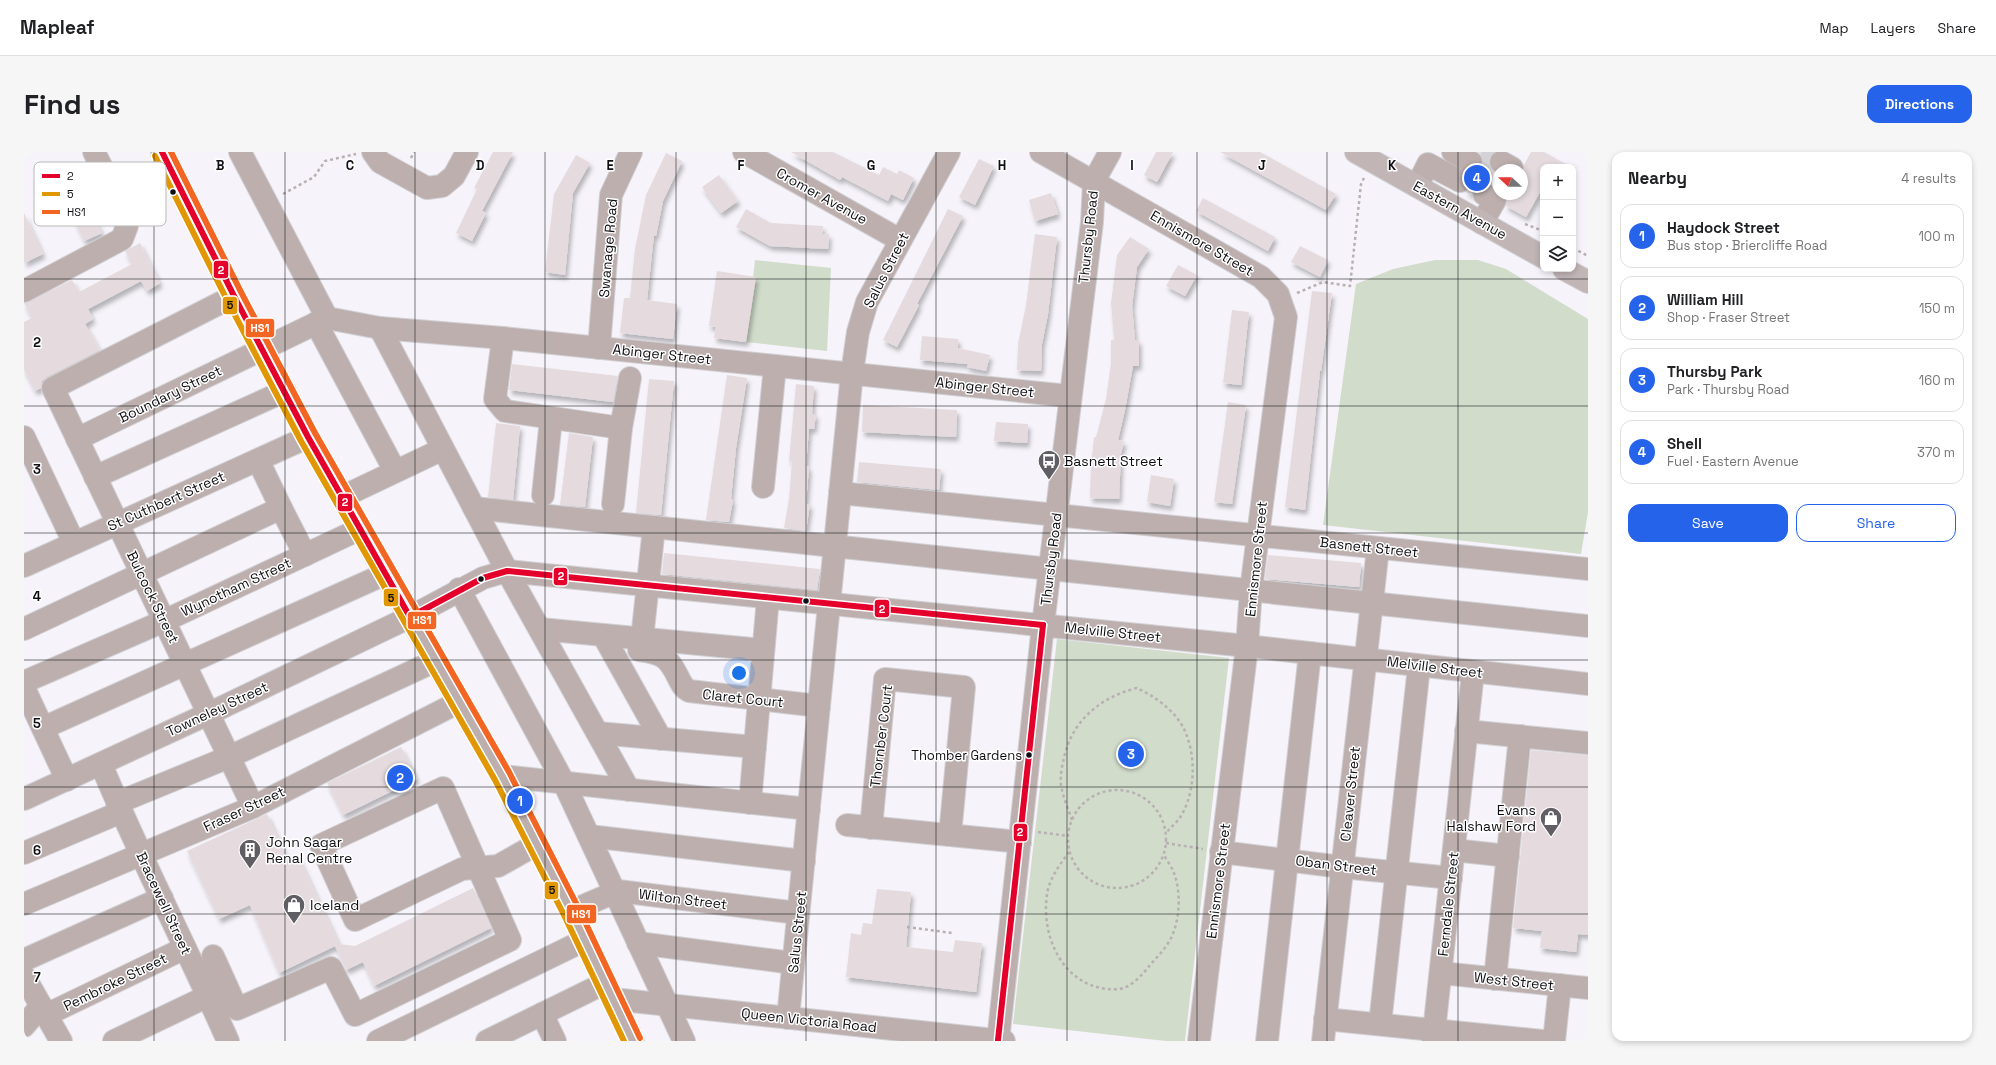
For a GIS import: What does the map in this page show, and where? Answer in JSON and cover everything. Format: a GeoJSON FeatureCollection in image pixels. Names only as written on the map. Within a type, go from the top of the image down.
{"type":"FeatureCollection","features":[{"type":"Feature","properties":{"kind":"highway","name":"Eastern Avenue"},"geometry":{"type":"LineString","coordinates":[[1364,156],[1540,255]]}},
{"type":"Feature","properties":{"kind":"highway"},"geometry":{"type":"LineString","coordinates":[[1570,272],[1588,282]]}},
{"type":"Feature","properties":{"kind":"street"},"geometry":{"type":"LineString","coordinates":[[94,152],[99,162]]}},
{"type":"Feature","properties":{"kind":"street"},"geometry":{"type":"LineString","coordinates":[[162,152],[234,296],[308,437],[385,574],[502,776],[571,911],[633,1041]]}},
{"type":"Feature","properties":{"kind":"street"},"geometry":{"type":"LineString","coordinates":[[240,152],[266,202],[395,471]]}},
{"type":"Feature","properties":{"kind":"street"},"geometry":{"type":"LineString","coordinates":[[373,152],[380,162],[427,188],[442,186],[454,176],[467,152]]}},
{"type":"Feature","properties":{"kind":"street","name":"Swanage Road"},"geometry":{"type":"LineString","coordinates":[[600,348],[611,195],[631,152]]}},
{"type":"Feature","properties":{"kind":"street","name":"Cromer Avenue"},"geometry":{"type":"LineString","coordinates":[[744,152],[900,240]]}},
{"type":"Feature","properties":{"kind":"street","name":"Salus Street"},"geometry":{"type":"LineString","coordinates":[[788,1018],[852,373],[858,332],[867,302],[949,152]]}},
{"type":"Feature","properties":{"kind":"street","name":"Ennismore Street"},"geometry":{"type":"LineString","coordinates":[[1041,152],[1261,277],[1278,294],[1286,317],[1251,590],[1247,646],[1214,850],[1199,1041]]}},
{"type":"Feature","properties":{"kind":"street","name":"Thursby Road"},"geometry":{"type":"LineString","coordinates":[[1000,1041],[1042,625],[1050,569],[1069,396],[1092,222],[1094,182],[1110,152]]}},
{"type":"Feature","properties":{"kind":"street"},"geometry":{"type":"LineString","coordinates":[[1417,186],[1450,162]]}},
{"type":"Feature","properties":{"kind":"street"},"geometry":{"type":"LineString","coordinates":[[1482,223],[1492,196]]}},
{"type":"Feature","properties":{"kind":"street"},"geometry":{"type":"LineString","coordinates":[[24,291],[122,239],[127,226]]}},
{"type":"Feature","properties":{"kind":"street","name":"Bulcock Street"},"geometry":{"type":"LineString","coordinates":[[234,296],[53,388],[253,807]]}},
{"type":"Feature","properties":{"kind":"street"},"geometry":{"type":"LineString","coordinates":[[263,350],[322,321]]}},
{"type":"Feature","properties":{"kind":"street","name":"Abinger Street"},"geometry":{"type":"LineString","coordinates":[[322,321],[380,328],[503,338],[852,373],[1069,396]]}},
{"type":"Feature","properties":{"kind":"street"},"geometry":{"type":"LineString","coordinates":[[380,328],[507,571],[629,790]]}},
{"type":"Feature","properties":{"kind":"street"},"geometry":{"type":"LineString","coordinates":[[503,338],[495,399],[505,411],[551,419],[622,428]]}},
{"type":"Feature","properties":{"kind":"street","name":"Boundary Street"},"geometry":{"type":"LineString","coordinates":[[77,439],[263,350]]}},
{"type":"Feature","properties":{"kind":"street"},"geometry":{"type":"LineString","coordinates":[[763,487],[775,366]]}},
{"type":"Feature","properties":{"kind":"street"},"geometry":{"type":"LineString","coordinates":[[613,504],[622,428],[630,378]]}},
{"type":"Feature","properties":{"kind":"street"},"geometry":{"type":"LineString","coordinates":[[95,477],[285,391]]}},
{"type":"Feature","properties":{"kind":"street"},"geometry":{"type":"LineString","coordinates":[[543,495],[551,419]]}},
{"type":"Feature","properties":{"kind":"street"},"geometry":{"type":"LineString","coordinates":[[24,437],[74,543]]}},
{"type":"Feature","properties":{"kind":"street","name":"St Cuthbert Street"},"geometry":{"type":"LineString","coordinates":[[24,566],[308,437]]}},
{"type":"Feature","properties":{"kind":"street"},"geometry":{"type":"LineString","coordinates":[[342,497],[443,449]]}},
{"type":"Feature","properties":{"kind":"street"},"geometry":{"type":"LineString","coordinates":[[258,460],[305,555]]}},
{"type":"Feature","properties":{"kind":"street","name":"Basnett Street"},"geometry":{"type":"LineString","coordinates":[[840,493],[1588,569]]}},
{"type":"Feature","properties":{"kind":"street"},"geometry":{"type":"LineString","coordinates":[[24,628],[281,508]]}},
{"type":"Feature","properties":{"kind":"street"},"geometry":{"type":"LineString","coordinates":[[474,508],[1588,626]]}},
{"type":"Feature","properties":{"kind":"street"},"geometry":{"type":"LineString","coordinates":[[640,644],[654,527]]}},
{"type":"Feature","properties":{"kind":"street","name":"Wynotham Street"},"geometry":{"type":"LineString","coordinates":[[24,682],[164,621],[360,529]]}},
{"type":"Feature","properties":{"kind":"street","name":"Cleaver Street"},"geometry":{"type":"LineString","coordinates":[[1323,1041],[1378,548]]}},
{"type":"Feature","properties":{"kind":"street","name":"Melville Street"},"geometry":{"type":"LineString","coordinates":[[410,617],[483,578],[507,571],[1310,652],[1420,666],[1588,684]]}},
{"type":"Feature","properties":{"kind":"street"},"geometry":{"type":"LineString","coordinates":[[43,728],[385,574]]}},
{"type":"Feature","properties":{"kind":"street"},"geometry":{"type":"LineString","coordinates":[[460,589],[564,783],[684,1041]]}},
{"type":"Feature","properties":{"kind":"street"},"geometry":{"type":"LineString","coordinates":[[750,803],[768,598]]}},
{"type":"Feature","properties":{"kind":"street","name":"Towneley Street"},"geometry":{"type":"LineString","coordinates":[[24,799],[208,714],[410,617]]}},
{"type":"Feature","properties":{"kind":"street"},"geometry":{"type":"LineString","coordinates":[[540,629],[603,635],[640,644],[763,650]]}},
{"type":"Feature","properties":{"kind":"street"},"geometry":{"type":"LineString","coordinates":[[603,635],[660,739]]}},
{"type":"Feature","properties":{"kind":"street","name":"Claret Court"},"geometry":{"type":"LineString","coordinates":[[640,644],[671,662],[681,683],[689,691],[819,706]]}},
{"type":"Feature","properties":{"kind":"street"},"geometry":{"type":"LineString","coordinates":[[1267,1041],[1310,652]]}},
{"type":"Feature","properties":{"kind":"street"},"geometry":{"type":"LineString","coordinates":[[24,853],[119,807],[435,661]]}},
{"type":"Feature","properties":{"kind":"street"},"geometry":{"type":"LineString","coordinates":[[1380,1024],[1420,666]]}},
{"type":"Feature","properties":{"kind":"street","name":"Ferndale Street"},"geometry":{"type":"LineString","coordinates":[[1434,1035],[1473,672]]}},
{"type":"Feature","properties":{"kind":"street","name":"Thornber Court"},"geometry":{"type":"LineString","coordinates":[[871,828],[885,679],[964,686],[950,835]]}},
{"type":"Feature","properties":{"kind":"street"},"geometry":{"type":"LineString","coordinates":[[24,688],[67,780]]}},
{"type":"Feature","properties":{"kind":"street","name":"Fraser Street"},"geometry":{"type":"LineString","coordinates":[[24,904],[253,807],[459,702]]}},
{"type":"Feature","properties":{"kind":"street"},"geometry":{"type":"LineString","coordinates":[[1466,731],[1588,743]]}},
{"type":"Feature","properties":{"kind":"street"},"geometry":{"type":"LineString","coordinates":[[598,733],[755,747]]}},
{"type":"Feature","properties":{"kind":"street"},"geometry":{"type":"LineString","coordinates":[[1494,979],[1520,736]]}},
{"type":"Feature","properties":{"kind":"street","name":"Bracewell Street"},"geometry":{"type":"LineString","coordinates":[[101,764],[119,807],[228,1041]]}},
{"type":"Feature","properties":{"kind":"street"},"geometry":{"type":"LineString","coordinates":[[502,776],[809,809]]}},
{"type":"Feature","properties":{"kind":"street"},"geometry":{"type":"LineString","coordinates":[[213,956],[237,1008],[331,968],[355,1015],[510,940],[478,867],[443,788],[321,845],[355,920],[462,869],[478,867],[498,866],[537,844]]}},
{"type":"Feature","properties":{"kind":"street"},"geometry":{"type":"LineString","coordinates":[[847,825],[950,835],[1020,835]]}},
{"type":"Feature","properties":{"kind":"street"},"geometry":{"type":"LineString","coordinates":[[588,836],[804,861]]}},
{"type":"Feature","properties":{"kind":"street","name":"Oban Street"},"geometry":{"type":"LineString","coordinates":[[1214,850],[1342,867],[1451,878]]}},
{"type":"Feature","properties":{"kind":"street"},"geometry":{"type":"LineString","coordinates":[[1454,850],[1508,856]]}},
{"type":"Feature","properties":{"kind":"street","name":"Wilton Street"},"geometry":{"type":"LineString","coordinates":[[571,911],[618,891],[798,913]]}},
{"type":"Feature","properties":{"kind":"street"},"geometry":{"type":"LineString","coordinates":[[24,960],[162,898]]}},
{"type":"Feature","properties":{"kind":"street"},"geometry":{"type":"LineString","coordinates":[[378,1041],[399,1036],[585,940]]}},
{"type":"Feature","properties":{"kind":"street"},"geometry":{"type":"LineString","coordinates":[[638,943],[794,963]]}},
{"type":"Feature","properties":{"kind":"street","name":"Pembroke Street"},"geometry":{"type":"LineString","coordinates":[[44,1011],[185,948]]}},
{"type":"Feature","properties":{"kind":"street","name":"West Street"},"geometry":{"type":"LineString","coordinates":[[1441,973],[1588,988]]}},
{"type":"Feature","properties":{"kind":"street"},"geometry":{"type":"LineString","coordinates":[[24,976],[61,1041]]}},
{"type":"Feature","properties":{"kind":"street"},"geometry":{"type":"LineString","coordinates":[[1554,1041],[1560,986]]}},
{"type":"Feature","properties":{"kind":"street"},"geometry":{"type":"LineString","coordinates":[[497,1039],[542,1014],[609,991]]}},
{"type":"Feature","properties":{"kind":"street","name":"Queen Victoria Road"},"geometry":{"type":"LineString","coordinates":[[609,991],[668,1005],[788,1018],[926,1037],[1000,1041]]}},
{"type":"Feature","properties":{"kind":"street"},"geometry":{"type":"LineString","coordinates":[[114,1041],[208,996]]}},
{"type":"Feature","properties":{"kind":"street"},"geometry":{"type":"LineString","coordinates":[[24,1026],[44,1011]]}},
{"type":"Feature","properties":{"kind":"street"},"geometry":{"type":"LineString","coordinates":[[542,1014],[555,1041]]}},
{"type":"Feature","properties":{"kind":"street"},"geometry":{"type":"LineString","coordinates":[[1325,1019],[1380,1024],[1434,1035],[1542,1041]]}},
{"type":"Feature","properties":{"kind":"path"},"geometry":{"type":"LineString","coordinates":[[266,202],[314,177],[325,161],[364,152]]}},
{"type":"Feature","properties":{"kind":"path"},"geometry":{"type":"LineString","coordinates":[[1280,301],[1323,282],[1350,286],[1364,156]]}},
{"type":"Feature","properties":{"kind":"path"},"geometry":{"type":"LineString","coordinates":[[1576,250],[1588,256]]}},
{"type":"Feature","properties":{"kind":"path"},"geometry":{"type":"LineString","coordinates":[[1072,820],[1061,783],[1066,748],[1074,732],[1086,715],[1103,701],[1121,692],[1137,688],[1160,701],[1171,713],[1183,727],[1188,744],[1193,781],[1179,819],[1166,833]]}},
{"type":"Feature","properties":{"kind":"path"},"geometry":{"type":"LineString","coordinates":[[1124,790],[1139,795],[1152,804],[1161,817],[1166,833],[1164,855],[1160,865],[1149,877],[1135,886],[1118,889],[1102,887],[1087,879],[1076,867],[1069,852],[1068,836],[1072,820],[1080,806],[1092,796],[1107,791],[1124,790]]}},
{"type":"Feature","properties":{"kind":"path"},"geometry":{"type":"LineString","coordinates":[[1020,835],[1068,836]]}},
{"type":"Feature","properties":{"kind":"path"},"geometry":{"type":"LineString","coordinates":[[1166,843],[1214,850]]}},
{"type":"Feature","properties":{"kind":"path"},"geometry":{"type":"LineString","coordinates":[[1069,852],[1056,869],[1049,888],[1046,905],[1048,925],[1054,946],[1065,968],[1078,980],[1099,988],[1121,989],[1141,976],[1172,936],[1177,916],[1179,893],[1174,873],[1164,855]]}},
{"type":"Feature","properties":{"kind":"path"},"geometry":{"type":"LineString","coordinates":[[907,927],[952,933]]}},
{"type":"Feature","properties":{"kind":"green space"},"geometry":{"type":"Polygon","coordinates":[[[755,260],[831,268],[827,351],[746,342],[755,260]]]}},
{"type":"Feature","properties":{"kind":"green space"},"geometry":{"type":"Polygon","coordinates":[[[1435,260],[1478,260],[1506,269],[1588,319],[1588,512],[1581,554],[1323,525],[1356,284],[1393,269],[1435,260]]]}},
{"type":"Feature","properties":{"kind":"green space"},"geometry":{"type":"Polygon","coordinates":[[[1057,639],[1229,658],[1185,1041],[1166,1041],[1013,1024],[1057,639]]]}},
{"type":"Feature","properties":{"kind":"building"},"geometry":{"type":"Polygon","coordinates":[[[493,152],[513,152],[482,211],[486,213],[472,241],[456,233],[477,189],[474,188],[493,152]]]}},
{"type":"Feature","properties":{"kind":"building"},"geometry":{"type":"Polygon","coordinates":[[[791,152],[833,152],[879,175],[883,167],[897,174],[899,170],[914,178],[903,200],[891,194],[888,201],[842,177],[840,180],[791,152]]]}},
{"type":"Feature","properties":{"kind":"building"},"geometry":{"type":"Polygon","coordinates":[[[1156,152],[1173,152],[1157,182],[1144,175],[1156,152]]]}},
{"type":"Feature","properties":{"kind":"building"},"geometry":{"type":"Polygon","coordinates":[[[1220,152],[1260,152],[1336,194],[1326,210],[1220,152]]]}},
{"type":"Feature","properties":{"kind":"building"},"geometry":{"type":"Polygon","coordinates":[[[1478,152],[1494,152],[1490,156],[1489,163],[1492,170],[1492,185],[1483,182],[1478,183],[1473,188],[1472,195],[1466,192],[1471,186],[1471,174],[1478,172],[1482,168],[1482,156],[1478,152]]]}},
{"type":"Feature","properties":{"kind":"building"},"geometry":{"type":"Polygon","coordinates":[[[1531,152],[1544,152],[1566,164],[1540,164],[1540,192],[1526,217],[1506,206],[1507,200],[1528,200],[1528,164],[1525,164],[1531,152]]]}},
{"type":"Feature","properties":{"kind":"building"},"geometry":{"type":"Polygon","coordinates":[[[666,153],[682,161],[663,201],[656,236],[654,235],[647,300],[677,304],[673,339],[620,333],[624,298],[630,298],[635,249],[646,195],[666,153]]]}},
{"type":"Feature","properties":{"kind":"building"},"geometry":{"type":"Polygon","coordinates":[[[576,155],[590,163],[573,193],[565,275],[545,272],[554,194],[576,155]]]}},
{"type":"Feature","properties":{"kind":"building"},"geometry":{"type":"Polygon","coordinates":[[[979,159],[994,166],[975,205],[959,197],[979,159]]]}},
{"type":"Feature","properties":{"kind":"building"},"geometry":{"type":"Polygon","coordinates":[[[719,175],[738,201],[721,213],[702,187],[719,175]]]}},
{"type":"Feature","properties":{"kind":"building"},"geometry":{"type":"Polygon","coordinates":[[[1051,193],[1058,214],[1035,221],[1029,200],[1051,193]]]}},
{"type":"Feature","properties":{"kind":"building"},"geometry":{"type":"Polygon","coordinates":[[[1203,198],[1275,237],[1268,251],[1196,211],[1203,198]]]}},
{"type":"Feature","properties":{"kind":"building"},"geometry":{"type":"Polygon","coordinates":[[[746,209],[771,223],[823,226],[822,234],[829,234],[828,249],[770,246],[736,227],[746,209]]]}},
{"type":"Feature","properties":{"kind":"building"},"geometry":{"type":"Polygon","coordinates":[[[948,209],[963,216],[917,304],[919,305],[897,347],[883,340],[948,209]]]}},
{"type":"Feature","properties":{"kind":"building"},"geometry":{"type":"Polygon","coordinates":[[[24,213],[43,254],[24,263],[24,213]]]}},
{"type":"Feature","properties":{"kind":"building"},"geometry":{"type":"Polygon","coordinates":[[[77,226],[99,226],[102,233],[84,241],[77,226]]]}},
{"type":"Feature","properties":{"kind":"building"},"geometry":{"type":"Polygon","coordinates":[[[1035,234],[1057,237],[1048,314],[1042,344],[1041,371],[1017,370],[1018,344],[1026,305],[1035,234]]]}},
{"type":"Feature","properties":{"kind":"building"},"geometry":{"type":"Polygon","coordinates":[[[1130,237],[1149,249],[1137,267],[1132,306],[1135,340],[1139,340],[1139,366],[1133,366],[1118,440],[1124,441],[1121,454],[1119,499],[1090,498],[1094,437],[1096,437],[1106,399],[1111,363],[1111,340],[1114,340],[1111,303],[1117,255],[1130,237]]]}},
{"type":"Feature","properties":{"kind":"building"},"geometry":{"type":"Polygon","coordinates":[[[140,243],[160,283],[147,291],[141,281],[88,309],[93,319],[85,324],[100,350],[47,377],[42,381],[41,388],[35,391],[24,369],[24,322],[32,318],[24,303],[72,280],[79,292],[132,264],[125,251],[140,243]]]}},
{"type":"Feature","properties":{"kind":"building"},"geometry":{"type":"Polygon","coordinates":[[[1300,246],[1328,260],[1320,277],[1291,262],[1300,246]]]}},
{"type":"Feature","properties":{"kind":"building"},"geometry":{"type":"Polygon","coordinates":[[[1178,265],[1197,275],[1185,296],[1166,286],[1178,265]]]}},
{"type":"Feature","properties":{"kind":"building"},"geometry":{"type":"Polygon","coordinates":[[[717,271],[756,277],[746,342],[714,338],[716,327],[709,326],[717,271]]]}},
{"type":"Feature","properties":{"kind":"building"},"geometry":{"type":"Polygon","coordinates":[[[1312,291],[1332,293],[1320,371],[1305,510],[1285,507],[1312,291]]]}},
{"type":"Feature","properties":{"kind":"building"},"geometry":{"type":"Polygon","coordinates":[[[1232,310],[1249,312],[1241,385],[1223,383],[1232,310]]]}},
{"type":"Feature","properties":{"kind":"building"},"geometry":{"type":"Polygon","coordinates":[[[922,336],[958,339],[958,348],[990,355],[986,371],[967,367],[968,364],[920,360],[922,336]]]}},
{"type":"Feature","properties":{"kind":"building"},"geometry":{"type":"Polygon","coordinates":[[[512,364],[618,376],[613,402],[509,390],[512,364]]]}},
{"type":"Feature","properties":{"kind":"building"},"geometry":{"type":"Polygon","coordinates":[[[727,375],[747,378],[736,448],[731,499],[733,500],[729,522],[706,520],[727,375]]]}},
{"type":"Feature","properties":{"kind":"building"},"geometry":{"type":"Polygon","coordinates":[[[649,379],[674,381],[661,515],[636,513],[649,379]]]}},
{"type":"Feature","properties":{"kind":"building"},"geometry":{"type":"Polygon","coordinates":[[[796,384],[814,386],[812,414],[816,414],[814,429],[809,429],[806,466],[809,467],[806,504],[810,504],[806,531],[784,528],[789,499],[792,461],[789,461],[796,384]]]}},
{"type":"Feature","properties":{"kind":"building"},"geometry":{"type":"Polygon","coordinates":[[[1228,402],[1246,405],[1232,504],[1214,502],[1228,402]]]}},
{"type":"Feature","properties":{"kind":"building"},"geometry":{"type":"Polygon","coordinates":[[[863,405],[957,410],[956,437],[862,432],[863,405]]]}},
{"type":"Feature","properties":{"kind":"building"},"geometry":{"type":"Polygon","coordinates":[[[996,422],[1028,424],[1027,443],[994,441],[996,422]]]}},
{"type":"Feature","properties":{"kind":"building"},"geometry":{"type":"Polygon","coordinates":[[[496,423],[520,426],[513,500],[488,497],[496,423]]]}},
{"type":"Feature","properties":{"kind":"building"},"geometry":{"type":"Polygon","coordinates":[[[569,433],[593,437],[585,507],[560,505],[569,433]]]}},
{"type":"Feature","properties":{"kind":"building"},"geometry":{"type":"Polygon","coordinates":[[[859,462],[941,469],[939,490],[857,482],[859,462]]]}},
{"type":"Feature","properties":{"kind":"building"},"geometry":{"type":"Polygon","coordinates":[[[1151,475],[1174,479],[1170,506],[1147,502],[1151,475]]]}},
{"type":"Feature","properties":{"kind":"building"},"geometry":{"type":"Polygon","coordinates":[[[664,553],[820,569],[817,590],[662,574],[664,553]]]}},
{"type":"Feature","properties":{"kind":"building"},"geometry":{"type":"Polygon","coordinates":[[[1268,555],[1361,563],[1359,587],[1265,579],[1268,555]]]}},
{"type":"Feature","properties":{"kind":"building"},"geometry":{"type":"Polygon","coordinates":[[[401,747],[417,779],[343,815],[327,783],[401,747]]]}},
{"type":"Feature","properties":{"kind":"building","name":"Evans Halshaw Ford"},"geometry":{"type":"Polygon","coordinates":[[[1531,750],[1588,755],[1588,935],[1578,934],[1576,952],[1540,948],[1542,931],[1513,928],[1531,750]]]}},
{"type":"Feature","properties":{"kind":"building"},"geometry":{"type":"Polygon","coordinates":[[[267,814],[290,863],[299,858],[339,944],[355,946],[473,888],[491,928],[374,986],[363,962],[346,970],[335,946],[279,973],[250,905],[219,919],[187,851],[267,814]]]}},
{"type":"Feature","properties":{"kind":"building"},"geometry":{"type":"Polygon","coordinates":[[[877,889],[911,892],[906,947],[953,952],[955,940],[982,943],[976,992],[846,977],[851,933],[861,935],[863,923],[872,924],[877,889]]]}},
{"type":"Feature","properties":{"kind":"tunnel"},"geometry":{"type":"LineString","coordinates":[[1482,152],[1501,162]]}},
{"type":"Feature","properties":{"kind":"tunnel"},"geometry":{"type":"LineString","coordinates":[[1466,171],[1489,184]]}},
{"type":"Feature","properties":{"kind":"transit line","name":"2"},"geometry":{"type":"LineString","coordinates":[[162,152],[234,296],[308,437],[410,617]]}},
{"type":"Feature","properties":{"kind":"transit line","name":"HS1"},"geometry":{"type":"LineString","coordinates":[[171,152],[241,292],[315,433],[509,772],[578,907],[640,1038]]}},
{"type":"Feature","properties":{"kind":"transit line","name":"5"},"geometry":{"type":"LineString","coordinates":[[155,156],[158,162]]}},
{"type":"Feature","properties":{"kind":"transit line","name":"5"},"geometry":{"type":"LineString","coordinates":[[166,178],[227,300],[301,441],[495,780],[564,915],[624,1041]]}},
{"type":"Feature","properties":{"kind":"transit line","name":"2"},"geometry":{"type":"LineString","coordinates":[[410,617],[483,578],[507,571],[1043,625]]}},
{"type":"Feature","properties":{"kind":"transit line","name":"2"},"geometry":{"type":"LineString","coordinates":[[998,1040],[1043,625]]}},
{"type":"Feature","properties":{"kind":"place","name":"Shell"},"geometry":{"type":"Point","coordinates":[1477,178]}},
{"type":"Feature","properties":{"kind":"place","name":"Basnett Street"},"geometry":{"type":"Point","coordinates":[1049,480]}},
{"type":"Feature","properties":{"kind":"place","name":"Thursby Park"},"geometry":{"type":"Point","coordinates":[1131,754]}},
{"type":"Feature","properties":{"kind":"place","name":"Thomber Gardens"},"geometry":{"type":"Point","coordinates":[1029,755]}},
{"type":"Feature","properties":{"kind":"place","name":"William Hill"},"geometry":{"type":"Point","coordinates":[400,778]}},
{"type":"Feature","properties":{"kind":"place","name":"Haydock Street"},"geometry":{"type":"Point","coordinates":[520,801]}},
{"type":"Feature","properties":{"kind":"place","name":"Evans Halshaw Ford"},"geometry":{"type":"Point","coordinates":[1551,838]}},
{"type":"Feature","properties":{"kind":"place","name":"John Sagar Renal Centre"},"geometry":{"type":"Point","coordinates":[250,870]}},
{"type":"Feature","properties":{"kind":"place","name":"Iceland"},"geometry":{"type":"Point","coordinates":[294,924]}}]}
